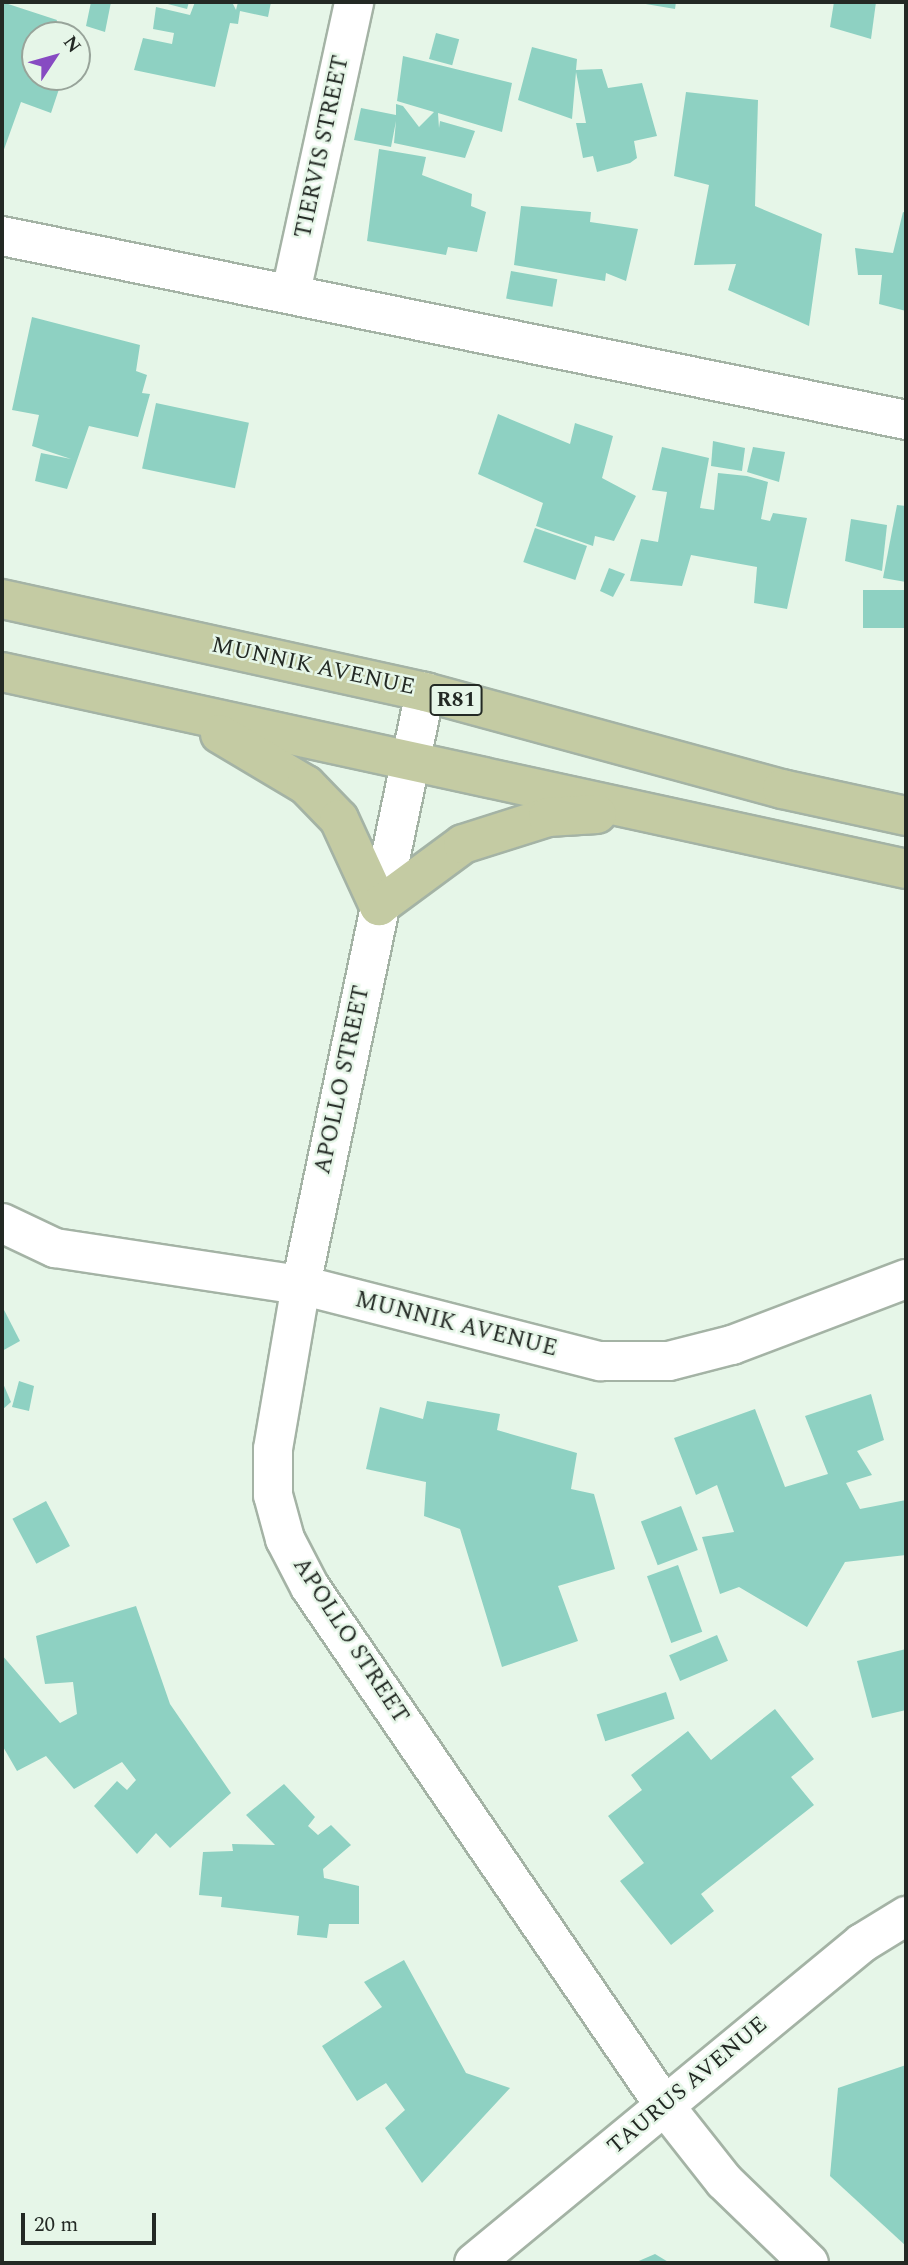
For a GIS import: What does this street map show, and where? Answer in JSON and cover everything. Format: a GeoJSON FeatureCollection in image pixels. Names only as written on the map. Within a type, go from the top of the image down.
{"type":"FeatureCollection","features":[{"type":"Feature","properties":{"kind":"main road","name":"MUNNIK AVENUE"},"geometry":{"type":"LineString","coordinates":[[2,599],[425,692],[782,789],[906,816]]}},
{"type":"Feature","properties":{"kind":"main road"},"geometry":{"type":"LineString","coordinates":[[2,672],[906,869]]}},
{"type":"Feature","properties":{"kind":"main road"},"geometry":{"type":"LineString","coordinates":[[172,709],[306,785],[339,819],[379,906],[463,844],[548,817],[641,811]]}},
{"type":"Feature","properties":{"kind":"street","name":"TIERVIS STREET"},"geometry":{"type":"LineString","coordinates":[[291,292],[354,2]]}},
{"type":"Feature","properties":{"kind":"street"},"geometry":{"type":"LineString","coordinates":[[2,236],[291,292],[906,420]]}},
{"type":"Feature","properties":{"kind":"street","name":"APOLLO STREET"},"geometry":{"type":"LineString","coordinates":[[425,692],[408,760],[301,1285],[273,1449],[273,1494],[285,1539],[310,1587],[664,2105],[724,2181],[809,2263]]}},
{"type":"Feature","properties":{"kind":"street","name":"MUNNIK AVENUE"},"geometry":{"type":"LineString","coordinates":[[2,1223],[55,1248],[102,1259],[301,1285],[600,1361],[670,1361],[732,1345],[906,1279]]}},
{"type":"Feature","properties":{"kind":"street","name":"TAURUS AVENUE"},"geometry":{"type":"LineString","coordinates":[[474,2263],[862,1943],[906,1916]]}},
{"type":"Feature","properties":{"kind":"building"},"geometry":{"type":"Polygon","coordinates":[[[2,2],[57,20],[21,21],[21,91],[58,91],[51,113],[21,102],[2,155],[2,2]]]}},
{"type":"Feature","properties":{"kind":"building"},"geometry":{"type":"Polygon","coordinates":[[[91,2],[111,2],[105,32],[91,28],[91,21],[87,21],[91,2]]]}},
{"type":"Feature","properties":{"kind":"building"},"geometry":{"type":"Polygon","coordinates":[[[160,2],[189,2],[187,9],[160,2]]]}},
{"type":"Feature","properties":{"kind":"building"},"geometry":{"type":"Polygon","coordinates":[[[195,2],[232,2],[236,10],[238,2],[271,2],[268,17],[240,11],[238,24],[230,23],[215,87],[134,70],[143,38],[172,44],[174,33],[153,29],[156,7],[190,15],[195,2]]]}},
{"type":"Feature","properties":{"kind":"building"},"geometry":{"type":"Polygon","coordinates":[[[634,2],[676,2],[675,9],[634,2]]]}},
{"type":"Feature","properties":{"kind":"building"},"geometry":{"type":"Polygon","coordinates":[[[834,2],[876,2],[871,39],[830,27],[834,2]]]}},
{"type":"Feature","properties":{"kind":"building"},"geometry":{"type":"Polygon","coordinates":[[[436,33],[459,39],[452,65],[429,59],[436,33]]]}},
{"type":"Feature","properties":{"kind":"building"},"geometry":{"type":"Polygon","coordinates":[[[532,47],[577,59],[576,70],[602,69],[608,88],[642,83],[657,136],[634,141],[637,158],[630,163],[597,172],[593,156],[583,158],[576,123],[586,123],[576,72],[572,119],[518,100],[532,47]]]}},
{"type":"Feature","properties":{"kind":"building"},"geometry":{"type":"Polygon","coordinates":[[[403,56],[512,83],[502,132],[438,113],[439,128],[440,121],[475,131],[465,158],[394,143],[396,121],[391,147],[354,140],[361,108],[396,115],[396,104],[403,106],[419,127],[434,112],[397,101],[403,56]]]}},
{"type":"Feature","properties":{"kind":"building"},"geometry":{"type":"Polygon","coordinates":[[[686,92],[758,100],[755,206],[822,234],[809,326],[728,290],[736,264],[694,265],[709,185],[674,176],[686,92]]]}},
{"type":"Feature","properties":{"kind":"building"},"geometry":{"type":"Polygon","coordinates":[[[379,149],[426,157],[422,175],[472,194],[471,206],[486,212],[477,252],[448,247],[446,255],[367,241],[379,149]]]}},
{"type":"Feature","properties":{"kind":"building"},"geometry":{"type":"Polygon","coordinates":[[[521,206],[591,212],[590,222],[638,229],[626,281],[606,273],[605,281],[514,265],[521,206]]]}},
{"type":"Feature","properties":{"kind":"building"},"geometry":{"type":"Polygon","coordinates":[[[903,212],[906,213],[906,311],[879,304],[882,275],[858,275],[855,248],[893,253],[903,212]]]}},
{"type":"Feature","properties":{"kind":"building"},"geometry":{"type":"Polygon","coordinates":[[[511,271],[557,279],[552,307],[506,299],[511,271]]]}},
{"type":"Feature","properties":{"kind":"building"},"geometry":{"type":"Polygon","coordinates":[[[32,317],[140,345],[136,371],[147,375],[142,393],[150,394],[138,437],[89,426],[67,489],[35,481],[41,453],[71,459],[32,446],[39,415],[12,410],[32,317]]]}},
{"type":"Feature","properties":{"kind":"building"},"geometry":{"type":"Polygon","coordinates":[[[156,403],[249,423],[235,488],[142,469],[156,403]]]}},
{"type":"Feature","properties":{"kind":"building"},"geometry":{"type":"Polygon","coordinates":[[[498,414],[570,444],[575,423],[613,436],[602,478],[636,496],[614,541],[595,536],[593,546],[536,526],[543,503],[478,474],[498,414]]]}},
{"type":"Feature","properties":{"kind":"building"},"geometry":{"type":"Polygon","coordinates":[[[713,441],[745,448],[742,471],[711,466],[713,441]]]}},
{"type":"Feature","properties":{"kind":"building"},"geometry":{"type":"Polygon","coordinates":[[[662,447],[709,458],[700,508],[714,510],[718,473],[747,476],[768,482],[761,519],[770,521],[773,513],[807,518],[787,609],[754,603],[757,567],[691,555],[682,586],[630,581],[641,539],[658,542],[667,492],[652,490],[662,447]]]}},
{"type":"Feature","properties":{"kind":"building"},"geometry":{"type":"Polygon","coordinates":[[[753,447],[785,452],[779,482],[747,472],[753,447]]]}},
{"type":"Feature","properties":{"kind":"building"},"geometry":{"type":"Polygon","coordinates":[[[897,505],[906,506],[906,582],[883,578],[897,505]]]}},
{"type":"Feature","properties":{"kind":"building"},"geometry":{"type":"Polygon","coordinates":[[[851,519],[887,525],[882,571],[845,561],[851,519]]]}},
{"type":"Feature","properties":{"kind":"building"},"geometry":{"type":"Polygon","coordinates":[[[535,528],[587,546],[575,580],[523,562],[535,528]]]}},
{"type":"Feature","properties":{"kind":"building"},"geometry":{"type":"Polygon","coordinates":[[[609,568],[625,574],[613,597],[600,591],[609,568]]]}},
{"type":"Feature","properties":{"kind":"building"},"geometry":{"type":"Polygon","coordinates":[[[863,590],[906,590],[906,628],[863,628],[863,590]]]}},
{"type":"Feature","properties":{"kind":"building"},"geometry":{"type":"Polygon","coordinates":[[[2,1306],[20,1341],[2,1351],[2,1306]]]}},
{"type":"Feature","properties":{"kind":"building"},"geometry":{"type":"Polygon","coordinates":[[[2,1381],[11,1402],[2,1410],[2,1381]]]}},
{"type":"Feature","properties":{"kind":"building"},"geometry":{"type":"Polygon","coordinates":[[[19,1381],[34,1386],[29,1411],[12,1407],[19,1381]]]}},
{"type":"Feature","properties":{"kind":"building"},"geometry":{"type":"Polygon","coordinates":[[[871,1394],[884,1440],[857,1451],[872,1475],[846,1483],[860,1509],[906,1500],[906,1555],[845,1562],[807,1627],[739,1587],[720,1594],[702,1537],[734,1532],[717,1485],[696,1495],[674,1438],[755,1409],[785,1487],[828,1474],[805,1416],[871,1394]]]}},
{"type":"Feature","properties":{"kind":"building"},"geometry":{"type":"Polygon","coordinates":[[[427,1401],[500,1414],[497,1430],[577,1453],[571,1489],[594,1494],[615,1569],[558,1586],[578,1641],[502,1667],[460,1529],[424,1516],[426,1482],[366,1469],[380,1407],[423,1419],[427,1401]]]}},
{"type":"Feature","properties":{"kind":"building"},"geometry":{"type":"Polygon","coordinates":[[[46,1501],[70,1546],[36,1564],[12,1519],[46,1501]]]}},
{"type":"Feature","properties":{"kind":"building"},"geometry":{"type":"Polygon","coordinates":[[[681,1506],[698,1550],[658,1565],[641,1521],[681,1506]]]}},
{"type":"Feature","properties":{"kind":"building"},"geometry":{"type":"Polygon","coordinates":[[[678,1565],[702,1632],[671,1643],[647,1576],[678,1565]]]}},
{"type":"Feature","properties":{"kind":"building"},"geometry":{"type":"Polygon","coordinates":[[[136,1606],[170,1704],[231,1793],[170,1848],[156,1833],[137,1854],[94,1806],[117,1781],[127,1790],[136,1780],[122,1762],[74,1789],[46,1756],[17,1771],[2,1745],[2,1655],[60,1723],[77,1714],[73,1682],[45,1684],[36,1636],[136,1606]]]}},
{"type":"Feature","properties":{"kind":"building"},"geometry":{"type":"Polygon","coordinates":[[[717,1635],[728,1661],[680,1681],[669,1655],[717,1635]]]}},
{"type":"Feature","properties":{"kind":"building"},"geometry":{"type":"Polygon","coordinates":[[[906,1649],[906,1710],[872,1718],[857,1661],[906,1649]]]}},
{"type":"Feature","properties":{"kind":"building"},"geometry":{"type":"Polygon","coordinates":[[[666,1692],[675,1719],[605,1741],[597,1715],[666,1692]]]}},
{"type":"Feature","properties":{"kind":"building"},"geometry":{"type":"Polygon","coordinates":[[[775,1709],[814,1759],[791,1777],[814,1805],[701,1894],[714,1911],[671,1945],[620,1881],[644,1863],[608,1816],[642,1790],[631,1775],[688,1731],[711,1760],[775,1709]]]}},
{"type":"Feature","properties":{"kind":"building"},"geometry":{"type":"Polygon","coordinates":[[[284,1784],[315,1817],[308,1826],[318,1835],[331,1825],[351,1845],[323,1869],[324,1878],[359,1886],[359,1924],[329,1924],[327,1938],[297,1935],[299,1916],[221,1907],[222,1897],[199,1895],[203,1852],[233,1851],[232,1844],[275,1845],[246,1815],[284,1784]]]}},
{"type":"Feature","properties":{"kind":"building"},"geometry":{"type":"Polygon","coordinates":[[[404,1960],[466,2073],[510,2088],[422,2183],[385,2128],[405,2110],[386,2083],[357,2101],[322,2046],[382,2007],[364,1982],[404,1960]]]}},
{"type":"Feature","properties":{"kind":"building"},"geometry":{"type":"Polygon","coordinates":[[[906,2065],[906,2246],[830,2176],[838,2088],[906,2065]]]}},
{"type":"Feature","properties":{"kind":"building"},"geometry":{"type":"Polygon","coordinates":[[[655,2254],[670,2263],[634,2263],[655,2254]]]}}]}
